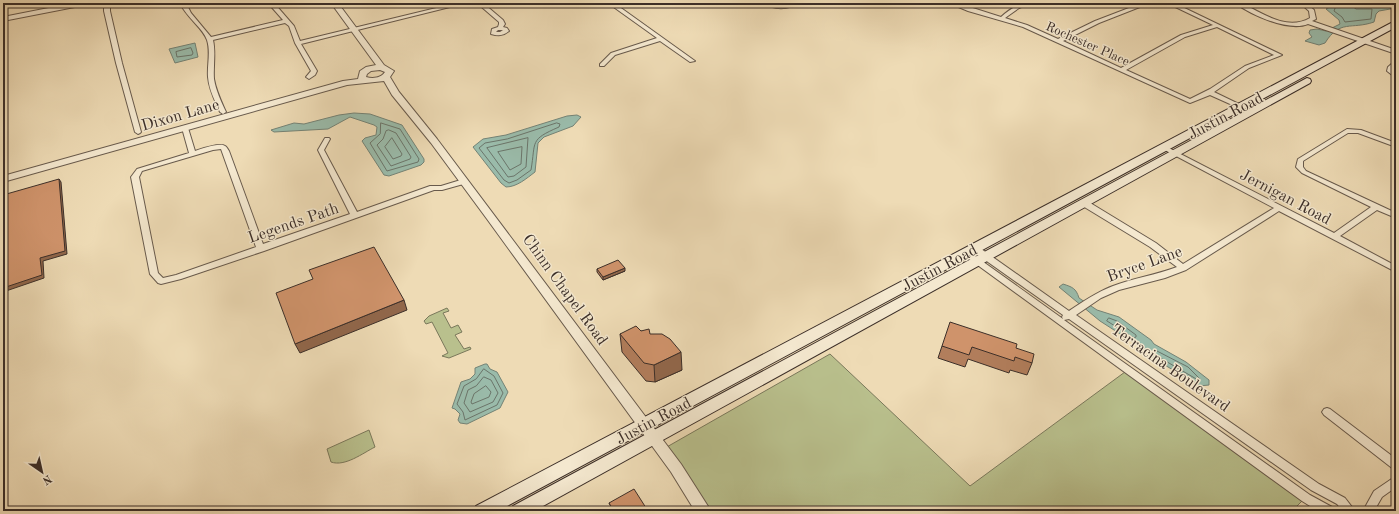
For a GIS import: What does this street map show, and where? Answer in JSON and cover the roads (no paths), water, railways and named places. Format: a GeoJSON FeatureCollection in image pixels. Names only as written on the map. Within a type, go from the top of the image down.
{"type":"FeatureCollection","features":[{"type":"Feature","properties":{"kind":"main road","name":"Justin Road"},"geometry":{"type":"LineString","coordinates":[[519,511],[1175,153],[1372,41],[1396,24]]}},
{"type":"Feature","properties":{"kind":"main road","name":"Justin Road"},"geometry":{"type":"LineString","coordinates":[[482,511],[642,424],[1163,147],[1372,41],[1396,32]]}},
{"type":"Feature","properties":{"kind":"street"},"geometry":{"type":"LineString","coordinates":[[3,19],[85,3]]}},
{"type":"Feature","properties":{"kind":"street"},"geometry":{"type":"LineString","coordinates":[[107,3],[107,11],[119,63],[138,132]]}},
{"type":"Feature","properties":{"kind":"street"},"geometry":{"type":"LineString","coordinates":[[183,3],[189,16],[210,39],[213,55],[211,72],[212,84],[223,112]]}},
{"type":"Feature","properties":{"kind":"street"},"geometry":{"type":"LineString","coordinates":[[271,3],[291,26],[298,43],[314,71],[309,77]]}},
{"type":"Feature","properties":{"kind":"street"},"geometry":{"type":"LineString","coordinates":[[334,3],[381,67],[369,69]]}},
{"type":"Feature","properties":{"kind":"street"},"geometry":{"type":"LineString","coordinates":[[298,43],[463,3]]}},
{"type":"Feature","properties":{"kind":"street"},"geometry":{"type":"LineString","coordinates":[[480,3],[501,21],[502,24],[500,28]]}},
{"type":"Feature","properties":{"kind":"street"},"geometry":{"type":"LineString","coordinates":[[612,3],[692,61]]}},
{"type":"Feature","properties":{"kind":"street"},"geometry":{"type":"LineString","coordinates":[[766,3],[775,7],[784,7],[796,3]]}},
{"type":"Feature","properties":{"kind":"street","name":"Rochester Place"},"geometry":{"type":"LineString","coordinates":[[952,3],[971,11],[1002,18],[1059,41],[1190,101],[1210,93]]}},
{"type":"Feature","properties":{"kind":"street"},"geometry":{"type":"LineString","coordinates":[[1002,18],[1017,7],[1028,3]]}},
{"type":"Feature","properties":{"kind":"street"},"geometry":{"type":"LineString","coordinates":[[1059,41],[1097,22],[1147,3]]}},
{"type":"Feature","properties":{"kind":"street"},"geometry":{"type":"LineString","coordinates":[[1170,3],[1279,55],[1247,67],[1227,79],[1210,93],[1240,107]]}},
{"type":"Feature","properties":{"kind":"street"},"geometry":{"type":"LineString","coordinates":[[1238,3],[1288,25],[1298,26],[1311,20],[1334,25],[1396,52]]}},
{"type":"Feature","properties":{"kind":"street"},"geometry":{"type":"LineString","coordinates":[[1303,3],[1311,10],[1311,20]]}},
{"type":"Feature","properties":{"kind":"street"},"geometry":{"type":"LineString","coordinates":[[1311,20],[1327,28],[1396,47]]}},
{"type":"Feature","properties":{"kind":"street"},"geometry":{"type":"LineString","coordinates":[[210,39],[287,21]]}},
{"type":"Feature","properties":{"kind":"street"},"geometry":{"type":"LineString","coordinates":[[1121,70],[1183,36],[1216,26]]}},
{"type":"Feature","properties":{"kind":"street"},"geometry":{"type":"LineString","coordinates":[[602,65],[614,54],[661,40]]}},
{"type":"Feature","properties":{"kind":"street"},"geometry":{"type":"LineString","coordinates":[[372,55],[373,65],[363,78],[377,80],[386,77]]}},
{"type":"Feature","properties":{"kind":"street"},"geometry":{"type":"LineString","coordinates":[[1396,62],[1390,68],[1390,71],[1396,76]]}},
{"type":"Feature","properties":{"kind":"street","name":"Chinn Chapel Road"},"geometry":{"type":"LineString","coordinates":[[381,67],[390,71],[386,77],[394,93],[462,178],[642,424],[676,468],[703,511]]}},
{"type":"Feature","properties":{"kind":"street","name":"Dixon Lane"},"geometry":{"type":"LineString","coordinates":[[3,179],[63,159],[223,112],[363,78]]}},
{"type":"Feature","properties":{"kind":"street","name":"Dixon Lane"},"geometry":{"type":"LineString","coordinates":[[3,172],[63,159],[185,128],[363,78]]}},
{"type":"Feature","properties":{"kind":"street","name":"Chinn Chapel Road"},"geometry":{"type":"LineString","coordinates":[[377,80],[394,93]]}},
{"type":"Feature","properties":{"kind":"street"},"geometry":{"type":"LineString","coordinates":[[185,128],[193,154],[212,148],[223,148],[226,151],[261,249]]}},
{"type":"Feature","properties":{"kind":"street"},"geometry":{"type":"LineString","coordinates":[[1396,145],[1359,131],[1347,131],[1299,162],[1299,167],[1304,172],[1396,216]]}},
{"type":"Feature","properties":{"kind":"street"},"geometry":{"type":"LineString","coordinates":[[327,139],[321,150],[355,216]]}},
{"type":"Feature","properties":{"kind":"street","name":"Jernigan Road"},"geometry":{"type":"LineString","coordinates":[[1163,147],[1396,269]]}},
{"type":"Feature","properties":{"kind":"street","name":"Legends Path"},"geometry":{"type":"LineString","coordinates":[[193,154],[139,170],[135,176],[154,274],[161,281],[178,277],[261,249],[433,188],[442,188],[462,178]]}},
{"type":"Feature","properties":{"kind":"street"},"geometry":{"type":"LineString","coordinates":[[1084,202],[1148,242],[1183,268]]}},
{"type":"Feature","properties":{"kind":"street"},"geometry":{"type":"LineString","coordinates":[[1334,237],[1376,207]]}},
{"type":"Feature","properties":{"kind":"street","name":"Bryce Lane"},"geometry":{"type":"LineString","coordinates":[[1058,320],[1071,315],[1098,296],[1116,288],[1162,276],[1183,268],[1279,208]]}},
{"type":"Feature","properties":{"kind":"street","name":"Terracina Boulevard"},"geometry":{"type":"LineString","coordinates":[[970,250],[1058,320],[1300,493],[1328,511]]}},
{"type":"Feature","properties":{"kind":"street","name":"Terracina Boulevard"},"geometry":{"type":"LineString","coordinates":[[981,258],[1071,315],[1315,487],[1341,501],[1350,511]]}},
{"type":"Feature","properties":{"kind":"street"},"geometry":{"type":"LineString","coordinates":[[1327,412],[1396,465]]}},
{"type":"Feature","properties":{"kind":"street"},"geometry":{"type":"LineString","coordinates":[[1368,511],[1378,494],[1396,481]]}},
{"type":"Feature","properties":{"kind":"water"},"geometry":{"type":"Polygon","coordinates":[[[1373,3],[1392,3],[1396,5],[1396,8],[1379,11],[1376,14],[1374,22],[1341,28],[1330,36],[1325,43],[1319,45],[1305,41],[1312,37],[1309,33],[1310,30],[1317,29],[1326,31],[1340,24],[1339,20],[1326,9],[1331,6],[1362,6],[1373,3]]]}},
{"type":"Feature","properties":{"kind":"water"},"geometry":{"type":"Polygon","coordinates":[[[195,43],[198,57],[175,63],[169,49],[195,43]]]}},
{"type":"Feature","properties":{"kind":"water"},"geometry":{"type":"Polygon","coordinates":[[[354,113],[370,114],[402,125],[424,159],[424,162],[421,165],[389,176],[384,175],[362,141],[365,138],[376,135],[377,127],[350,117],[328,129],[274,132],[271,130],[294,123],[304,124],[339,115],[354,113]]]}},
{"type":"Feature","properties":{"kind":"water"},"geometry":{"type":"Polygon","coordinates":[[[577,115],[581,117],[573,126],[544,137],[538,143],[535,172],[514,186],[506,187],[501,183],[473,147],[483,139],[506,135],[567,116],[577,115]]]}},
{"type":"Feature","properties":{"kind":"water"},"geometry":{"type":"Polygon","coordinates":[[[1063,284],[1073,288],[1079,298],[1097,310],[1119,317],[1151,340],[1154,344],[1186,362],[1209,380],[1209,385],[1199,386],[1155,359],[1142,348],[1100,321],[1059,287],[1063,284]]]}},
{"type":"Feature","properties":{"kind":"water"},"geometry":{"type":"Polygon","coordinates":[[[487,364],[490,369],[497,372],[508,392],[500,408],[467,424],[460,423],[458,420],[460,414],[452,408],[461,382],[470,379],[475,374],[475,368],[487,364]]]}}]}
